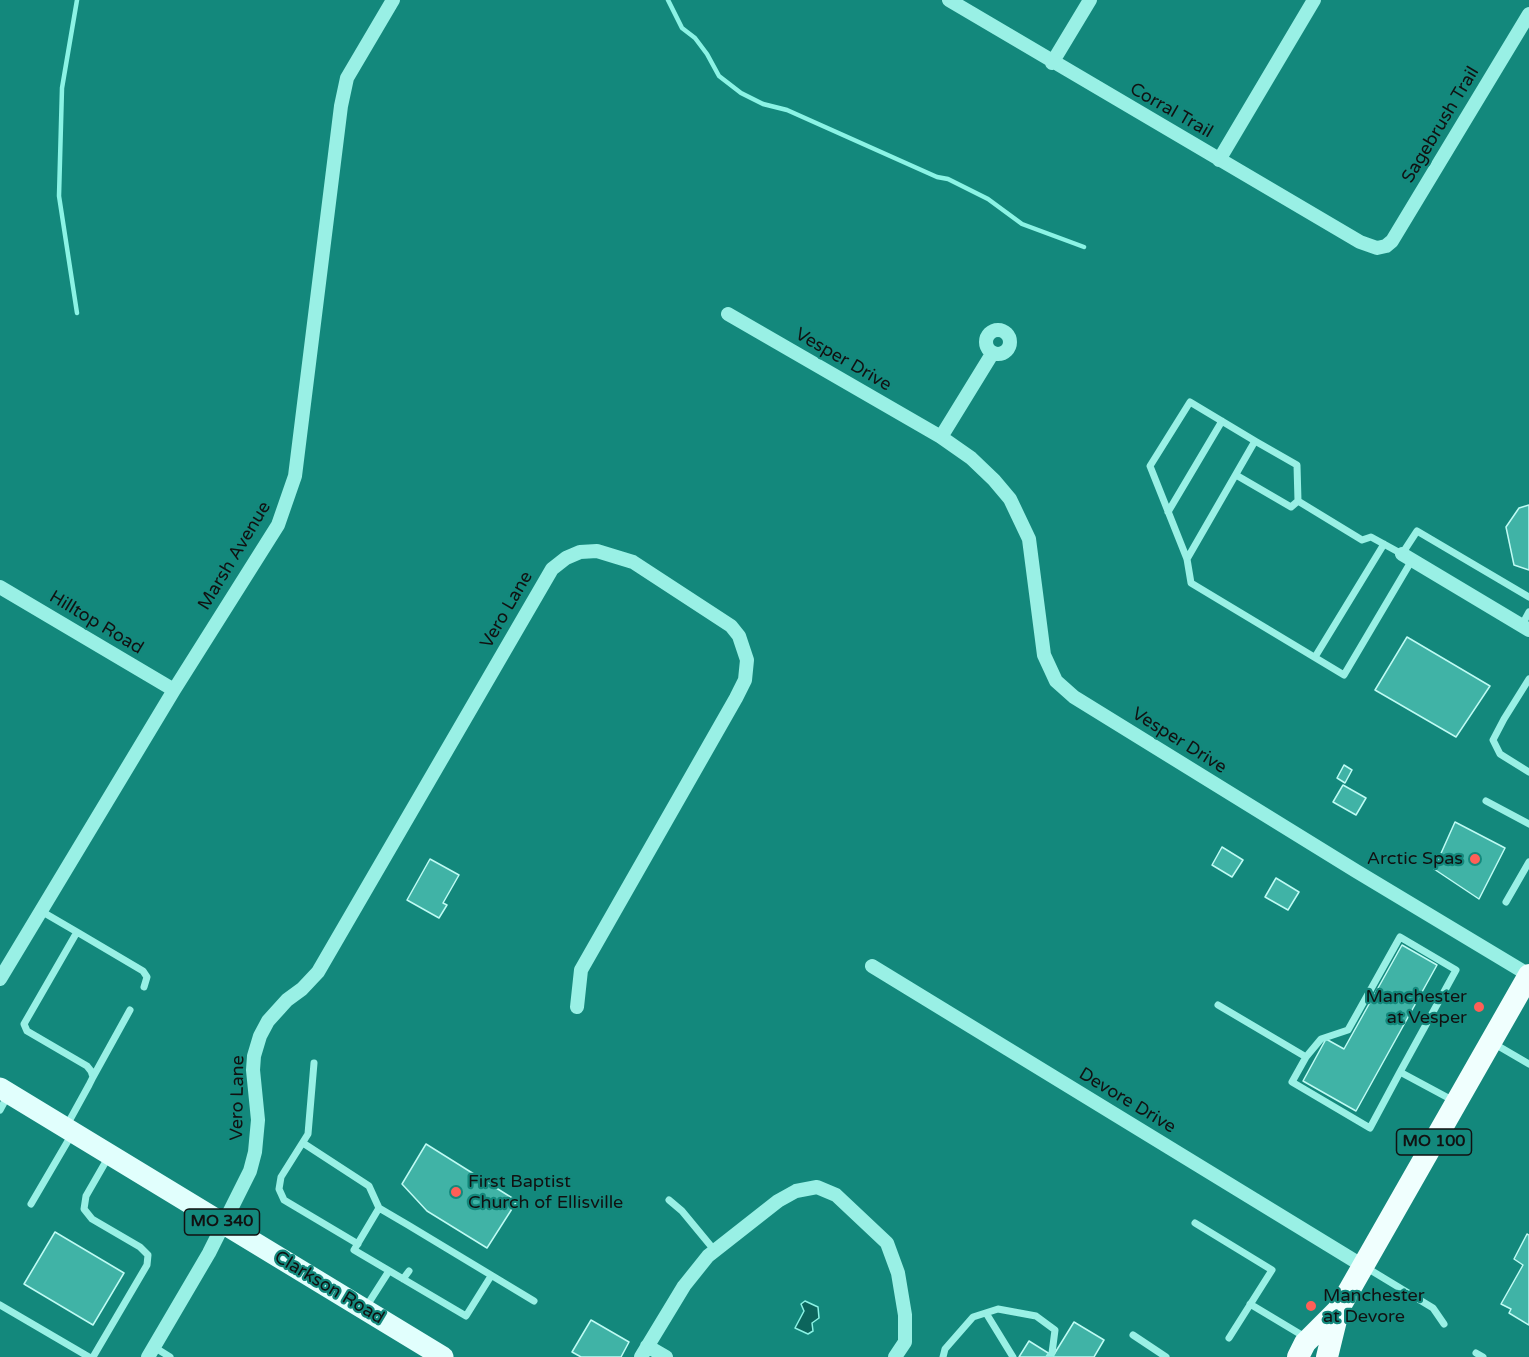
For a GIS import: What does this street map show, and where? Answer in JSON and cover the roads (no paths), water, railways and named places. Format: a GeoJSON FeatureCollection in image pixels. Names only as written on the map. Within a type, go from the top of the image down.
{"type":"FeatureCollection","features":[{"type":"Feature","properties":{"kind":"highway","name":"MO 100"},"geometry":{"type":"LineString","coordinates":[[1304,1348],[1338,1310],[1529,975]]}},
{"type":"Feature","properties":{"kind":"highway","name":"MO 100"},"geometry":{"type":"LineString","coordinates":[[1327,1357],[1338,1310]]}},
{"type":"Feature","properties":{"kind":"main road","name":"Clarkson Road"},"geometry":{"type":"LineString","coordinates":[[3,1097],[69,1130],[110,1154],[443,1357]]}},
{"type":"Feature","properties":{"kind":"street","name":"Marsh Avenue"},"geometry":{"type":"LineString","coordinates":[[0,979],[174,690],[278,525],[295,476],[341,106],[347,78],[393,0]]}},
{"type":"Feature","properties":{"kind":"street","name":"Corral Trail"},"geometry":{"type":"LineString","coordinates":[[949,0],[1052,63],[1360,242],[1377,248]]}},
{"type":"Feature","properties":{"kind":"street"},"geometry":{"type":"LineString","coordinates":[[1052,63],[1090,0]]}},
{"type":"Feature","properties":{"kind":"street"},"geometry":{"type":"LineString","coordinates":[[1219,160],[1314,0]]}},
{"type":"Feature","properties":{"kind":"street","name":"Sagebrush Trail"},"geometry":{"type":"LineString","coordinates":[[1377,248],[1386,246],[1392,241],[1529,14]]}},
{"type":"Feature","properties":{"kind":"street","name":"Vesper Drive"},"geometry":{"type":"LineString","coordinates":[[728,314],[941,437],[971,458],[994,480],[1010,499],[1029,539],[1044,655],[1056,681],[1074,697],[1529,975]]}},
{"type":"Feature","properties":{"kind":"street"},"geometry":{"type":"LineString","coordinates":[[941,437],[992,354]]}},
{"type":"Feature","properties":{"kind":"street","name":"Vero Lane"},"geometry":{"type":"LineString","coordinates":[[151,1352],[224,1224],[250,1171],[255,1152],[258,1120],[253,1070],[254,1056],[260,1036],[268,1021],[318,972],[552,569],[566,558],[580,552],[597,551],[633,562],[731,626],[739,636],[747,660],[745,680],[736,698],[581,970],[577,1006]]}},
{"type":"Feature","properties":{"kind":"street"},"geometry":{"type":"LineString","coordinates":[[1407,557],[1525,628]]}},
{"type":"Feature","properties":{"kind":"street","name":"Hilltop Road"},"geometry":{"type":"LineString","coordinates":[[0,587],[174,690]]}},
{"type":"Feature","properties":{"kind":"street","name":"Devore Drive"},"geometry":{"type":"LineString","coordinates":[[872,966],[1363,1266]]}},
{"type":"Feature","properties":{"kind":"street"},"geometry":{"type":"LineString","coordinates":[[666,1357],[644,1352],[696,1269],[715,1251],[778,1202],[796,1191],[817,1187],[836,1195],[887,1243],[898,1273],[905,1315],[905,1342],[895,1357]]}},
{"type":"Feature","properties":{"kind":"lane"},"geometry":{"type":"LineString","coordinates":[[1298,501],[1297,465],[1190,402],[1150,466],[1187,559],[1191,583],[1344,675],[1407,557],[1417,531],[1529,597]]}},
{"type":"Feature","properties":{"kind":"lane"},"geometry":{"type":"LineString","coordinates":[[1168,512],[1222,421]]}},
{"type":"Feature","properties":{"kind":"lane"},"geometry":{"type":"LineString","coordinates":[[1187,559],[1255,441]]}},
{"type":"Feature","properties":{"kind":"lane"},"geometry":{"type":"LineString","coordinates":[[1236,475],[1291,507],[1298,501]]}},
{"type":"Feature","properties":{"kind":"lane"},"geometry":{"type":"LineString","coordinates":[[1298,501],[1362,540],[1371,537],[1407,557]]}},
{"type":"Feature","properties":{"kind":"lane"},"geometry":{"type":"LineString","coordinates":[[1315,657],[1384,544]]}},
{"type":"Feature","properties":{"kind":"lane"},"geometry":{"type":"LineString","coordinates":[[1525,628],[1529,612]]}},
{"type":"Feature","properties":{"kind":"lane"},"geometry":{"type":"LineString","coordinates":[[1529,679],[1493,740],[1500,754],[1529,772]]}},
{"type":"Feature","properties":{"kind":"lane"},"geometry":{"type":"LineString","coordinates":[[1486,801],[1529,824]]}},
{"type":"Feature","properties":{"kind":"lane"},"geometry":{"type":"LineString","coordinates":[[1506,902],[1529,862]]}},
{"type":"Feature","properties":{"kind":"lane"},"geometry":{"type":"LineString","coordinates":[[41,911],[143,971],[147,976],[144,987]]}},
{"type":"Feature","properties":{"kind":"lane"},"geometry":{"type":"LineString","coordinates":[[77,932],[24,1024],[27,1031],[87,1066],[93,1077]]}},
{"type":"Feature","properties":{"kind":"lane"},"geometry":{"type":"LineString","coordinates":[[1400,937],[1456,970],[1370,1128],[1292,1082],[1306,1057],[1321,1039],[1348,1030],[1400,937]]}},
{"type":"Feature","properties":{"kind":"lane"},"geometry":{"type":"LineString","coordinates":[[1218,1005],[1306,1057]]}},
{"type":"Feature","properties":{"kind":"lane"},"geometry":{"type":"LineString","coordinates":[[31,1204],[93,1077],[130,1010]]}},
{"type":"Feature","properties":{"kind":"lane"},"geometry":{"type":"LineString","coordinates":[[1491,1042],[1529,1064]]}},
{"type":"Feature","properties":{"kind":"lane"},"geometry":{"type":"LineString","coordinates":[[314,1063],[308,1134],[281,1177],[279,1189],[284,1200],[358,1244]]}},
{"type":"Feature","properties":{"kind":"lane"},"geometry":{"type":"LineString","coordinates":[[1400,1072],[1456,1103]]}},
{"type":"Feature","properties":{"kind":"lane"},"geometry":{"type":"LineString","coordinates":[[303,1143],[369,1186],[379,1208],[408,1225],[428,1242],[534,1301]]}},
{"type":"Feature","properties":{"kind":"lane"},"geometry":{"type":"LineString","coordinates":[[93,1357],[147,1265],[148,1255],[140,1247],[92,1219],[84,1209],[86,1196],[110,1154]]}},
{"type":"Feature","properties":{"kind":"lane"},"geometry":{"type":"LineString","coordinates":[[669,1200],[682,1211],[715,1251]]}},
{"type":"Feature","properties":{"kind":"lane"},"geometry":{"type":"LineString","coordinates":[[379,1208],[354,1250],[386,1266],[466,1316],[491,1276]]}},
{"type":"Feature","properties":{"kind":"lane"},"geometry":{"type":"LineString","coordinates":[[1195,1223],[1272,1270],[1230,1338]]}},
{"type":"Feature","properties":{"kind":"lane"},"geometry":{"type":"LineString","coordinates":[[404,1233],[408,1225]]}},
{"type":"Feature","properties":{"kind":"lane"},"geometry":{"type":"LineString","coordinates":[[365,1309],[386,1266]]}},
{"type":"Feature","properties":{"kind":"lane"},"geometry":{"type":"LineString","coordinates":[[1363,1266],[1433,1308],[1444,1324]]}},
{"type":"Feature","properties":{"kind":"lane"},"geometry":{"type":"LineString","coordinates":[[404,1279],[409,1271]]}},
{"type":"Feature","properties":{"kind":"lane"},"geometry":{"type":"LineString","coordinates":[[423,1290],[427,1283]]}},
{"type":"Feature","properties":{"kind":"lane"},"geometry":{"type":"LineString","coordinates":[[1250,1304],[1304,1348]]}},
{"type":"Feature","properties":{"kind":"lane"},"geometry":{"type":"LineString","coordinates":[[0,1305],[88,1357]]}},
{"type":"Feature","properties":{"kind":"lane"},"geometry":{"type":"LineString","coordinates":[[943,1357],[945,1349],[973,1317],[998,1309],[1036,1316],[1055,1330],[1050,1357]]}},
{"type":"Feature","properties":{"kind":"lane"},"geometry":{"type":"LineString","coordinates":[[986,1313],[1013,1357]]}},
{"type":"Feature","properties":{"kind":"lane"},"geometry":{"type":"LineString","coordinates":[[1133,1335],[1166,1357]]}},
{"type":"Feature","properties":{"kind":"lane"},"geometry":{"type":"LineString","coordinates":[[151,1352],[170,1357]]}},
{"type":"Feature","properties":{"kind":"water"},"geometry":{"type":"Polygon","coordinates":[[[805,1301],[818,1307],[819,1318],[812,1323],[813,1331],[808,1334],[795,1328],[804,1311],[801,1304],[805,1301]]]}},
{"type":"Feature","properties":{"kind":"waterway"},"geometry":{"type":"LineString","coordinates":[[77,0],[62,88],[59,196],[77,313]]}},
{"type":"Feature","properties":{"kind":"waterway"},"geometry":{"type":"LineString","coordinates":[[668,0],[682,28],[695,38],[719,76],[741,93],[763,104],[787,110],[937,177],[948,179],[988,199],[1022,224],[1084,247]]}},
{"type":"Feature","properties":{"kind":"place","name":"Arctic Spas"},"geometry":{"type":"Point","coordinates":[1475,859]}},
{"type":"Feature","properties":{"kind":"place","name":"Manchester at Vesper"},"geometry":{"type":"Point","coordinates":[1479,1007]}},
{"type":"Feature","properties":{"kind":"place","name":"First Baptist Church of Ellisville"},"geometry":{"type":"Point","coordinates":[456,1192]}},
{"type":"Feature","properties":{"kind":"place","name":"Manchester at Devore"},"geometry":{"type":"Point","coordinates":[1311,1306]}}]}
